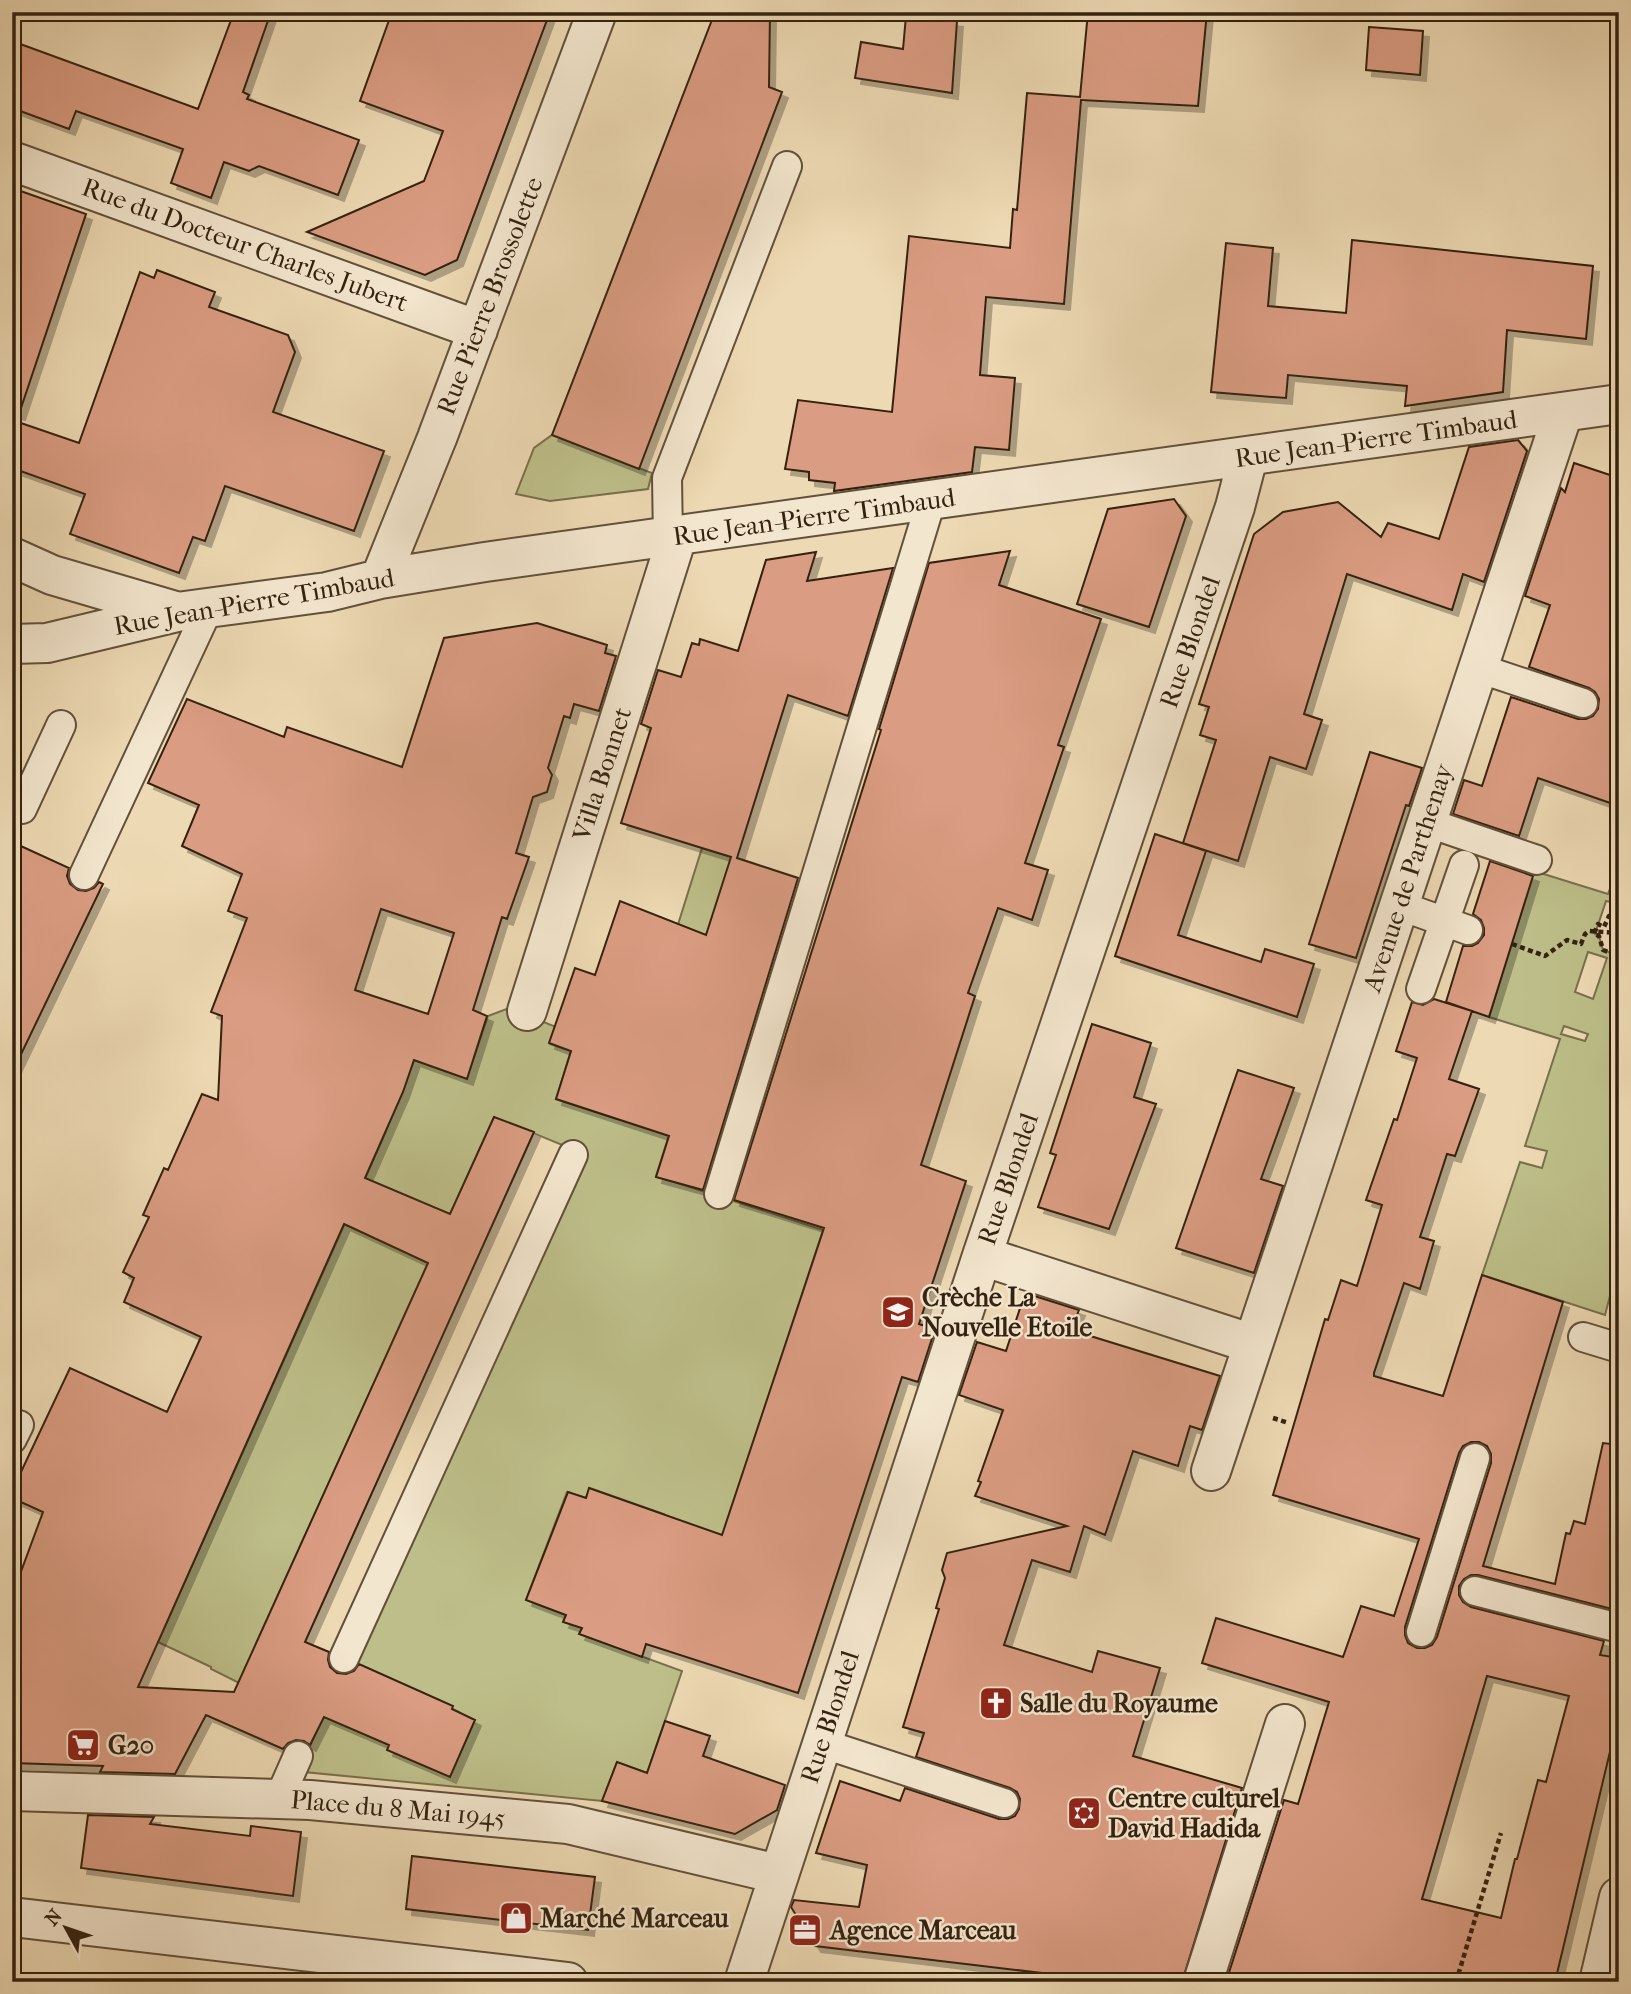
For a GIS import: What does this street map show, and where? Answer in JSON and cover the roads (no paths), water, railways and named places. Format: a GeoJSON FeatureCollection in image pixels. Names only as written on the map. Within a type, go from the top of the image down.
{"type":"FeatureCollection","features":[{"type":"Feature","properties":{"kind":"street","name":"Rue Pierre Brossolette"},"geometry":{"type":"LineString","coordinates":[[380,579],[478,330],[597,12]]}},
{"type":"Feature","properties":{"kind":"street","name":"Rue du Docteur Charles Jubert"},"geometry":{"type":"LineString","coordinates":[[12,161],[478,330]]}},
{"type":"Feature","properties":{"kind":"street","name":"Rue Jean-Pierre Timbaud"},"geometry":{"type":"LineString","coordinates":[[12,644],[47,643],[193,611],[327,592],[380,579],[485,562],[1619,404]]}},
{"type":"Feature","properties":{"kind":"street","name":"Avenue de Parthenay"},"geometry":{"type":"LineString","coordinates":[[1211,1471],[1563,413]]}},
{"type":"Feature","properties":{"kind":"street","name":"Rue Blondel"},"geometry":{"type":"LineString","coordinates":[[744,1982],[982,1256],[1226,534],[1248,457]]}},
{"type":"Feature","properties":{"kind":"street","name":"Villa Bonnet"},"geometry":{"type":"LineString","coordinates":[[527,1011],[672,537]]}},
{"type":"Feature","properties":{"kind":"street"},"geometry":{"type":"LineString","coordinates":[[12,557],[52,575],[193,611]]}},
{"type":"Feature","properties":{"kind":"street"},"geometry":{"type":"LineString","coordinates":[[12,580],[35,575],[52,575]]}},
{"type":"Feature","properties":{"kind":"street"},"geometry":{"type":"LineString","coordinates":[[982,1256],[1253,1344]]}},
{"type":"Feature","properties":{"kind":"street"},"geometry":{"type":"LineString","coordinates":[[1203,1982],[1285,1724]]}},
{"type":"Feature","properties":{"kind":"street","name":"Place du 8 Mai 1945"},"geometry":{"type":"LineString","coordinates":[[12,1791],[279,1799],[568,1824],[778,1874]]}},
{"type":"Feature","properties":{"kind":"street"},"geometry":{"type":"LineString","coordinates":[[1599,1982],[1619,1897]]}},
{"type":"Feature","properties":{"kind":"street"},"geometry":{"type":"LineString","coordinates":[[12,1917],[508,1978],[568,1982]]}},
{"type":"Feature","properties":{"kind":"lane"},"geometry":{"type":"LineString","coordinates":[[672,537],[667,478],[788,166]]}},
{"type":"Feature","properties":{"kind":"lane"},"geometry":{"type":"LineString","coordinates":[[719,1194],[931,501]]}},
{"type":"Feature","properties":{"kind":"lane"},"geometry":{"type":"LineString","coordinates":[[84,875],[193,611]]}},
{"type":"Feature","properties":{"kind":"lane"},"geometry":{"type":"LineString","coordinates":[[1478,668],[1583,703]]}},
{"type":"Feature","properties":{"kind":"lane"},"geometry":{"type":"LineString","coordinates":[[12,805],[22,810],[61,725]]}},
{"type":"Feature","properties":{"kind":"lane"},"geometry":{"type":"LineString","coordinates":[[1426,822],[1537,860]]}},
{"type":"Feature","properties":{"kind":"lane"},"geometry":{"type":"LineString","coordinates":[[1421,989],[1456,926],[1464,865]]}},
{"type":"Feature","properties":{"kind":"lane"},"geometry":{"type":"LineString","coordinates":[[1398,905],[1456,926]]}},
{"type":"Feature","properties":{"kind":"lane"},"geometry":{"type":"LineString","coordinates":[[344,1658],[573,1155]]}},
{"type":"Feature","properties":{"kind":"lane"},"geometry":{"type":"LineString","coordinates":[[1583,1337],[1619,1348]]}},
{"type":"Feature","properties":{"kind":"lane"},"geometry":{"type":"LineString","coordinates":[[1420,1632],[1454,1586],[1475,1458]]}},
{"type":"Feature","properties":{"kind":"lane"},"geometry":{"type":"LineString","coordinates":[[1454,1586],[1619,1628]]}},
{"type":"Feature","properties":{"kind":"lane"},"geometry":{"type":"LineString","coordinates":[[821,1743],[1004,1803]]}},
{"type":"Feature","properties":{"kind":"lane"},"geometry":{"type":"LineString","coordinates":[[279,1799],[298,1756]]}},
{"type":"Feature","properties":{"kind":"place","name":"Crèche La Nouvelle Etoile"},"geometry":{"type":"Point","coordinates":[898,1312]}},
{"type":"Feature","properties":{"kind":"place","name":"Salle du Royaume"},"geometry":{"type":"Point","coordinates":[996,1703]}},
{"type":"Feature","properties":{"kind":"place","name":"G20"},"geometry":{"type":"Point","coordinates":[83,1745]}},
{"type":"Feature","properties":{"kind":"place","name":"Centre culturel David Hadida"},"geometry":{"type":"Point","coordinates":[1084,1813]}},
{"type":"Feature","properties":{"kind":"place","name":"Marché Marceau"},"geometry":{"type":"Point","coordinates":[516,1918]}},
{"type":"Feature","properties":{"kind":"place","name":"Agence Marceau"},"geometry":{"type":"Point","coordinates":[805,1930]}}]}
